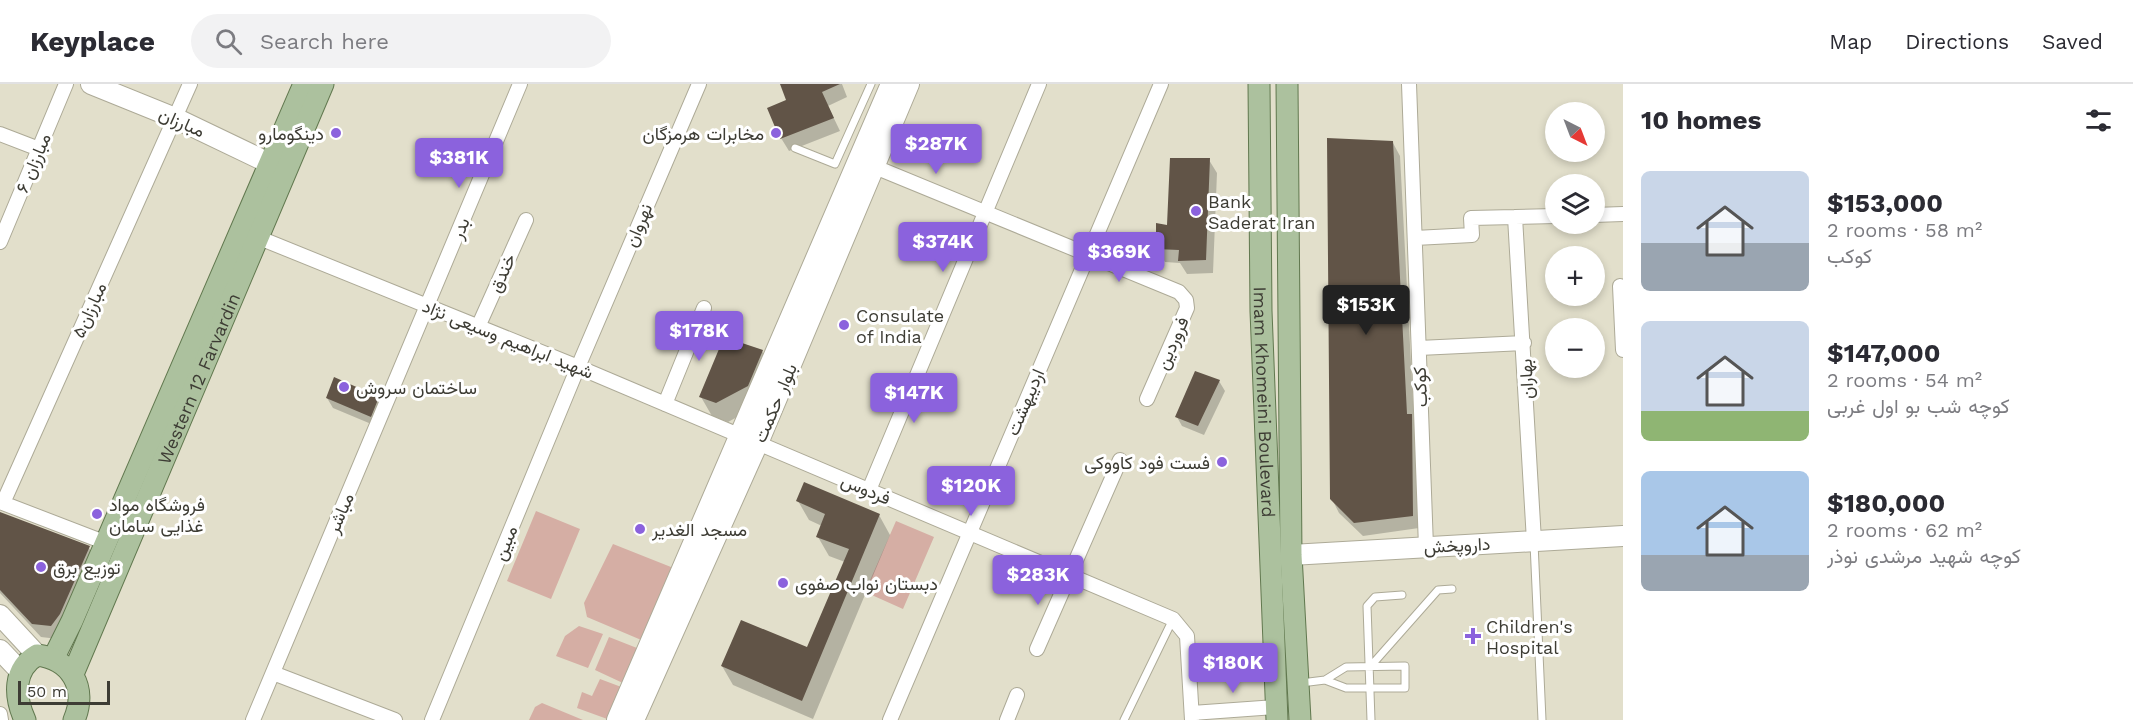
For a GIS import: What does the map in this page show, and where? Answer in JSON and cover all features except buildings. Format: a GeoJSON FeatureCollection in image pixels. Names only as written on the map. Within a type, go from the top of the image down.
{"type":"FeatureCollection","features":[{"type":"Feature","properties":{"kind":"main road","name":"Western 12 Farvardin"},"geometry":{"type":"LineString","coordinates":[[73,674],[82,624],[104,542],[304,84]]}},
{"type":"Feature","properties":{"kind":"main road","name":"Western 12 Farvardin"},"geometry":{"type":"LineString","coordinates":[[45,656],[82,624],[257,237],[323,84]]}},
{"type":"Feature","properties":{"kind":"main road","name":"Imam Khomeini Boulevard"},"geometry":{"type":"LineString","coordinates":[[1259,84],[1261,310],[1276,713]]}},
{"type":"Feature","properties":{"kind":"main road","name":"Imam Khomeini Boulevard"},"geometry":{"type":"LineString","coordinates":[[1287,94],[1291,555],[1300,720]]}},
{"type":"Feature","properties":{"kind":"main road"},"geometry":{"type":"LineString","coordinates":[[13,717],[20,671],[28,660],[45,656],[73,674],[77,691],[78,717]]}},
{"type":"Feature","properties":{"kind":"street","name":"مبارزان ۶"},"geometry":{"type":"LineString","coordinates":[[0,242],[66,84]]}},
{"type":"Feature","properties":{"kind":"street","name":"مبارزان"},"geometry":{"type":"LineString","coordinates":[[91,84],[175,118],[271,164]]}},
{"type":"Feature","properties":{"kind":"street","name":"مبارزان۵"},"geometry":{"type":"LineString","coordinates":[[1,502],[190,84]]}},
{"type":"Feature","properties":{"kind":"street","name":"بدر"},"geometry":{"type":"LineString","coordinates":[[428,305],[520,84]]}},
{"type":"Feature","properties":{"kind":"street","name":"نهروان"},"geometry":{"type":"LineString","coordinates":[[578,366],[699,84]]}},
{"type":"Feature","properties":{"kind":"street","name":"بلوار حکمت"},"geometry":{"type":"LineString","coordinates":[[634,720],[750,439],[891,84]]}},
{"type":"Feature","properties":{"kind":"street","name":"بلوار حکمت"},"geometry":{"type":"LineString","coordinates":[[617,720],[875,167],[909,84]]}},
{"type":"Feature","properties":{"kind":"street"},"geometry":{"type":"LineString","coordinates":[[869,490],[1039,84]]}},
{"type":"Feature","properties":{"kind":"street","name":"اردیبهشت"},"geometry":{"type":"LineString","coordinates":[[890,720],[1161,84]]}},
{"type":"Feature","properties":{"kind":"street"},"geometry":{"type":"LineString","coordinates":[[1287,94],[1300,84]]}},
{"type":"Feature","properties":{"kind":"street"},"geometry":{"type":"LineString","coordinates":[[1410,84],[1420,84]]}},
{"type":"Feature","properties":{"kind":"street","name":"کوکب"},"geometry":{"type":"LineString","coordinates":[[1410,84],[1426,547]]}},
{"type":"Feature","properties":{"kind":"street"},"geometry":{"type":"LineString","coordinates":[[0,134],[39,149]]}},
{"type":"Feature","properties":{"kind":"street","name":"فروردین"},"geometry":{"type":"LineString","coordinates":[[875,167],[1179,291],[1186,300],[1187,308],[1147,399]]}},
{"type":"Feature","properties":{"kind":"street"},"geometry":{"type":"LineString","coordinates":[[1605,215],[1623,214]]}},
{"type":"Feature","properties":{"kind":"street"},"geometry":{"type":"LineString","coordinates":[[1415,238],[1472,235],[1472,218],[1545,216]]}},
{"type":"Feature","properties":{"kind":"street","name":"بهاران"},"geometry":{"type":"LineString","coordinates":[[1515,217],[1534,541]]}},
{"type":"Feature","properties":{"kind":"street","name":"خندق"},"geometry":{"type":"LineString","coordinates":[[478,327],[526,220]]}},
{"type":"Feature","properties":{"kind":"street","name":"شهید ابراهیم وسیعی نژاد"},"geometry":{"type":"LineString","coordinates":[[257,237],[578,366],[750,439]]}},
{"type":"Feature","properties":{"kind":"street"},"geometry":{"type":"LineString","coordinates":[[1620,286],[1623,350]]}},
{"type":"Feature","properties":{"kind":"street","name":"مباشر"},"geometry":{"type":"LineString","coordinates":[[253,720],[428,305]]}},
{"type":"Feature","properties":{"kind":"street"},"geometry":{"type":"LineString","coordinates":[[665,404],[704,308]]}},
{"type":"Feature","properties":{"kind":"street"},"geometry":{"type":"LineString","coordinates":[[1419,348],[1524,343]]}},
{"type":"Feature","properties":{"kind":"street","name":"مبین"},"geometry":{"type":"LineString","coordinates":[[432,720],[578,366]]}},
{"type":"Feature","properties":{"kind":"street","name":"فردوس"},"geometry":{"type":"LineString","coordinates":[[750,439],[1173,619]]}},
{"type":"Feature","properties":{"kind":"street"},"geometry":{"type":"LineString","coordinates":[[1037,649],[1120,460]]}},
{"type":"Feature","properties":{"kind":"street"},"geometry":{"type":"LineString","coordinates":[[1,502],[104,542]]}},
{"type":"Feature","properties":{"kind":"street","name":"داروپخش"},"geometry":{"type":"LineString","coordinates":[[1291,555],[1623,536]]}},
{"type":"Feature","properties":{"kind":"street"},"geometry":{"type":"LineString","coordinates":[[0,615],[45,656]]}},
{"type":"Feature","properties":{"kind":"street"},"geometry":{"type":"LineString","coordinates":[[1173,619],[1187,636],[1192,717],[1276,713]]}},
{"type":"Feature","properties":{"kind":"street"},"geometry":{"type":"LineString","coordinates":[[0,650],[20,671]]}},
{"type":"Feature","properties":{"kind":"street"},"geometry":{"type":"LineString","coordinates":[[273,673],[395,720]]}},
{"type":"Feature","properties":{"kind":"street"},"geometry":{"type":"LineString","coordinates":[[1007,720],[1017,695]]}},
{"type":"Feature","properties":{"kind":"lane"},"geometry":{"type":"LineString","coordinates":[[795,148],[835,164],[871,84]]}},
{"type":"Feature","properties":{"kind":"lane"},"geometry":{"type":"LineString","coordinates":[[1534,541],[1542,720]]}},
{"type":"Feature","properties":{"kind":"lane"},"geometry":{"type":"LineString","coordinates":[[1369,668],[1438,590],[1452,589]]}},
{"type":"Feature","properties":{"kind":"lane"},"geometry":{"type":"LineString","coordinates":[[1371,720],[1367,606],[1375,597],[1402,595]]}},
{"type":"Feature","properties":{"kind":"lane"},"geometry":{"type":"LineString","coordinates":[[1124,720],[1173,619]]}},
{"type":"Feature","properties":{"kind":"lane"},"geometry":{"type":"LineString","coordinates":[[1298,683],[1325,680],[1346,667],[1404,666],[1405,688],[1346,688],[1325,680]]}},
{"type":"Feature","properties":{"kind":"shaded area"},"geometry":{"type":"Polygon","coordinates":[[[536,511],[580,529],[551,599],[507,581],[536,511]]]}},
{"type":"Feature","properties":{"kind":"shaded area"},"geometry":{"type":"Polygon","coordinates":[[[896,521],[934,537],[903,609],[865,592],[896,521]]]}},
{"type":"Feature","properties":{"kind":"shaded area"},"geometry":{"type":"Polygon","coordinates":[[[613,544],[676,569],[646,642],[587,617],[584,603],[613,544]]]}},
{"type":"Feature","properties":{"kind":"shaded area"},"geometry":{"type":"Polygon","coordinates":[[[579,626],[603,634],[588,668],[556,656],[565,636],[579,626]]]}},
{"type":"Feature","properties":{"kind":"shaded area"},"geometry":{"type":"Polygon","coordinates":[[[609,637],[642,650],[625,684],[595,670],[609,637]]]}},
{"type":"Feature","properties":{"kind":"shaded area"},"geometry":{"type":"Polygon","coordinates":[[[600,679],[624,688],[610,720],[577,708],[582,692],[592,696],[600,679]]]}},
{"type":"Feature","properties":{"kind":"shaded area"},"geometry":{"type":"Polygon","coordinates":[[[542,703],[583,720],[529,720],[535,707],[542,703]]]}},
{"type":"Feature","properties":{"kind":"place","name":"دینگومارو"},"geometry":{"type":"Point","coordinates":[336,133]}},
{"type":"Feature","properties":{"kind":"place","name":"مخابرات هرمزگان"},"geometry":{"type":"Point","coordinates":[776,133]}},
{"type":"Feature","properties":{"kind":"place","name":"Bank Saderat Iran"},"geometry":{"type":"Point","coordinates":[1196,211]}},
{"type":"Feature","properties":{"kind":"place","name":"Consulate of India"},"geometry":{"type":"Point","coordinates":[844,325]}},
{"type":"Feature","properties":{"kind":"place","name":"ساختمان سروش"},"geometry":{"type":"Point","coordinates":[344,387]}},
{"type":"Feature","properties":{"kind":"place","name":"فست فود کاووکی"},"geometry":{"type":"Point","coordinates":[1222,462]}},
{"type":"Feature","properties":{"kind":"place","name":"فروشگاه مواد غذایی سامان"},"geometry":{"type":"Point","coordinates":[97,514]}},
{"type":"Feature","properties":{"kind":"place","name":"مسجد الغدیر"},"geometry":{"type":"Point","coordinates":[640,529]}},
{"type":"Feature","properties":{"kind":"place","name":"توزیع برق"},"geometry":{"type":"Point","coordinates":[41,567]}},
{"type":"Feature","properties":{"kind":"place","name":"دبستان نواب صفوی"},"geometry":{"type":"Point","coordinates":[783,583]}},
{"type":"Feature","properties":{"kind":"place","name":"Children's Hospital"},"geometry":{"type":"Point","coordinates":[1473,636]}}]}
